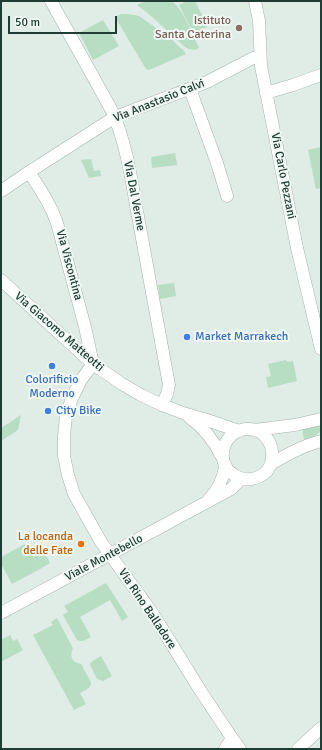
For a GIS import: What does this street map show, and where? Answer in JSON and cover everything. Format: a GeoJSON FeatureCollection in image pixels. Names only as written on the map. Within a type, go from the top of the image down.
{"type":"FeatureCollection","features":[{"type":"Feature","properties":{"kind":"street","name":"Via Dal Verme"},"geometry":{"type":"LineString","coordinates":[[51,1],[115,117],[125,150],[169,385],[162,405]]}},
{"type":"Feature","properties":{"kind":"street","name":"Via Carlo Pezzani"},"geometry":{"type":"LineString","coordinates":[[255,1],[259,21],[260,58],[266,93],[298,248],[321,349]]}},
{"type":"Feature","properties":{"kind":"street","name":"Via Anastasio Calvi"},"geometry":{"type":"LineString","coordinates":[[1,192],[29,172],[115,117],[207,82],[253,58],[260,58]]}},
{"type":"Feature","properties":{"kind":"street"},"geometry":{"type":"LineString","coordinates":[[266,93],[321,75]]}},
{"type":"Feature","properties":{"kind":"street"},"geometry":{"type":"LineString","coordinates":[[190,88],[213,151],[227,196]]}},
{"type":"Feature","properties":{"kind":"street","name":"Via Viscontina"},"geometry":{"type":"LineString","coordinates":[[29,172],[52,209],[57,223],[85,327],[93,364]]}},
{"type":"Feature","properties":{"kind":"street","name":"Via Giacomo Matteotti"},"geometry":{"type":"LineString","coordinates":[[1,280],[93,364],[135,392],[162,405],[239,431],[245,429],[255,430],[295,425],[321,419]]}},
{"type":"Feature","properties":{"kind":"street","name":"Via Rino Balladore"},"geometry":{"type":"LineString","coordinates":[[93,364],[81,380],[72,398],[66,416],[64,456],[74,494],[97,536],[153,614],[200,690],[240,749]]}},
{"type":"Feature","properties":{"kind":"street","name":"Via Giacomo Matteotti"},"geometry":{"type":"LineString","coordinates":[[183,413],[206,432],[217,446],[229,472],[240,479]]}},
{"type":"Feature","properties":{"kind":"street"},"geometry":{"type":"LineString","coordinates":[[240,479],[248,480],[262,475],[268,470],[271,463],[273,456],[270,443],[261,433],[255,430]]}},
{"type":"Feature","properties":{"kind":"street"},"geometry":{"type":"LineString","coordinates":[[224,462],[224,446],[226,441],[234,433],[239,431]]}},
{"type":"Feature","properties":{"kind":"street"},"geometry":{"type":"LineString","coordinates":[[271,463],[302,447],[321,440]]}},
{"type":"Feature","properties":{"kind":"street","name":"Viale Montebello"},"geometry":{"type":"LineString","coordinates":[[211,500],[223,478],[224,462]]}},
{"type":"Feature","properties":{"kind":"street","name":"Viale Montebello"},"geometry":{"type":"LineString","coordinates":[[1,613],[231,489],[240,479]]}},
{"type":"Feature","properties":{"kind":"street"},"geometry":{"type":"LineString","coordinates":[[298,749],[321,728]]}},
{"type":"Feature","properties":{"kind":"street"},"geometry":{"type":"LineString","coordinates":[[225,749],[232,738]]}},
{"type":"Feature","properties":{"kind":"green space"},"geometry":{"type":"Polygon","coordinates":[[[145,1],[170,1],[174,3],[183,14],[199,48],[192,50],[185,47],[137,5],[145,1]]]}},
{"type":"Feature","properties":{"kind":"green space"},"geometry":{"type":"Polygon","coordinates":[[[187,1],[195,1],[208,26],[194,34],[179,5],[187,1]]]}},
{"type":"Feature","properties":{"kind":"green space"},"geometry":{"type":"Polygon","coordinates":[[[121,14],[139,16],[169,37],[186,54],[149,70],[146,69],[115,17],[121,14]]]}},
{"type":"Feature","properties":{"kind":"green space"},"geometry":{"type":"Polygon","coordinates":[[[103,20],[119,46],[93,60],[79,33],[103,20]]]}},
{"type":"Feature","properties":{"kind":"green space"},"geometry":{"type":"Polygon","coordinates":[[[321,147],[321,188],[316,189],[308,150],[321,147]]]}},
{"type":"Feature","properties":{"kind":"green space"},"geometry":{"type":"Polygon","coordinates":[[[175,153],[177,165],[152,168],[151,157],[175,153]]]}},
{"type":"Feature","properties":{"kind":"green space"},"geometry":{"type":"Polygon","coordinates":[[[91,159],[94,171],[100,170],[101,176],[89,178],[81,160],[91,159]]]}},
{"type":"Feature","properties":{"kind":"green space"},"geometry":{"type":"Polygon","coordinates":[[[174,283],[176,296],[160,299],[158,285],[174,283]]]}},
{"type":"Feature","properties":{"kind":"green space"},"geometry":{"type":"Polygon","coordinates":[[[286,360],[287,362],[293,361],[297,381],[268,388],[266,377],[271,376],[268,364],[286,360]]]}},
{"type":"Feature","properties":{"kind":"green space"},"geometry":{"type":"Polygon","coordinates":[[[21,415],[18,430],[1,441],[1,428],[21,415]]]}},
{"type":"Feature","properties":{"kind":"green space"},"geometry":{"type":"Polygon","coordinates":[[[321,424],[321,431],[306,441],[303,435],[303,429],[321,424]]]}},
{"type":"Feature","properties":{"kind":"green space"},"geometry":{"type":"Polygon","coordinates":[[[25,544],[40,569],[12,584],[1,564],[1,557],[25,544]]]}},
{"type":"Feature","properties":{"kind":"green space"},"geometry":{"type":"Polygon","coordinates":[[[40,544],[50,563],[40,569],[29,550],[40,544]]]}},
{"type":"Feature","properties":{"kind":"green space"},"geometry":{"type":"Polygon","coordinates":[[[106,583],[128,617],[122,621],[110,600],[80,617],[91,637],[83,641],[79,641],[63,615],[68,612],[64,606],[106,583]]]}},
{"type":"Feature","properties":{"kind":"green space"},"geometry":{"type":"Polygon","coordinates":[[[57,618],[73,648],[71,656],[73,661],[81,664],[91,682],[89,688],[80,693],[86,704],[74,710],[33,635],[53,625],[51,622],[57,618]]]}},
{"type":"Feature","properties":{"kind":"green space"},"geometry":{"type":"Polygon","coordinates":[[[10,635],[13,641],[17,639],[23,650],[1,662],[1,640],[10,635]]]}},
{"type":"Feature","properties":{"kind":"green space"},"geometry":{"type":"Polygon","coordinates":[[[101,656],[112,676],[103,681],[97,679],[90,665],[91,662],[101,656]]]}},
{"type":"Feature","properties":{"kind":"place","name":"Istituto Santa Caterina"},"geometry":{"type":"Point","coordinates":[239,28]}},
{"type":"Feature","properties":{"kind":"place","name":"Market Marrakech"},"geometry":{"type":"Point","coordinates":[187,337]}},
{"type":"Feature","properties":{"kind":"place","name":"Colorificio Moderno"},"geometry":{"type":"Point","coordinates":[52,366]}},
{"type":"Feature","properties":{"kind":"place","name":"City Bike"},"geometry":{"type":"Point","coordinates":[48,411]}},
{"type":"Feature","properties":{"kind":"place","name":"La locanda delle Fate"},"geometry":{"type":"Point","coordinates":[81,544]}}]}
